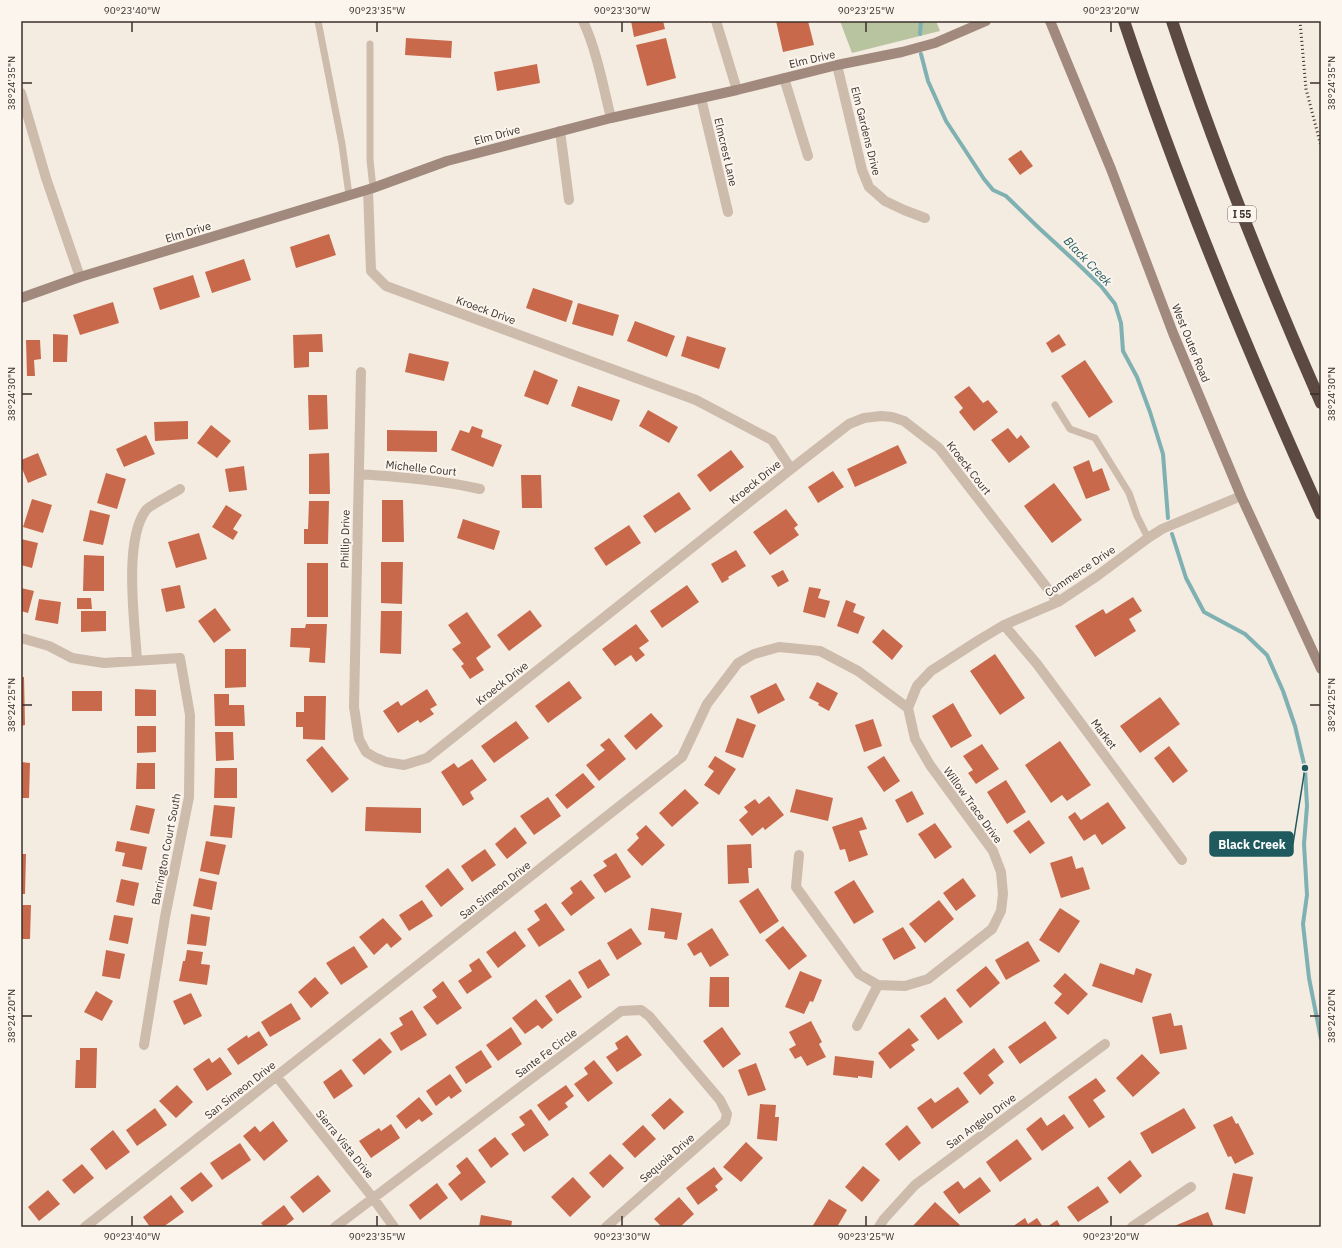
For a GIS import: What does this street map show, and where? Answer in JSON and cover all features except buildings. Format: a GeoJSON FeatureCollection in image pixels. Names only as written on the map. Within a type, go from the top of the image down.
{"type":"FeatureCollection","features":[{"type":"Feature","properties":{"kind":"highway"},"geometry":{"type":"LineString","coordinates":[[1124,21],[1164,138],[1186,195],[1250,353],[1321,514]]}},
{"type":"Feature","properties":{"kind":"highway","name":"I 55"},"geometry":{"type":"LineString","coordinates":[[1172,21],[1195,91],[1223,165],[1321,403]]}},
{"type":"Feature","properties":{"kind":"street"},"geometry":{"type":"LineString","coordinates":[[583,21],[595,55],[611,118]]}},
{"type":"Feature","properties":{"kind":"street"},"geometry":{"type":"LineString","coordinates":[[716,21],[737,90]]}},
{"type":"Feature","properties":{"kind":"street","name":"Elm Drive"},"geometry":{"type":"LineString","coordinates":[[21,298],[80,277],[370,189],[446,161],[611,118],[737,90],[838,65],[902,52],[935,43],[970,24],[986,21]]}},
{"type":"Feature","properties":{"kind":"street","name":"West Outer Road"},"geometry":{"type":"LineString","coordinates":[[1050,21],[1111,169],[1173,333],[1241,496],[1321,669]]}},
{"type":"Feature","properties":{"kind":"street","name":"Elm Gardens Drive"},"geometry":{"type":"LineString","coordinates":[[838,65],[862,170],[869,187],[885,201],[925,218]]}},
{"type":"Feature","properties":{"kind":"street"},"geometry":{"type":"LineString","coordinates":[[784,78],[808,156]]}},
{"type":"Feature","properties":{"kind":"street"},"geometry":{"type":"LineString","coordinates":[[21,93],[46,178],[80,277]]}},
{"type":"Feature","properties":{"kind":"street","name":"Elmcrest Lane"},"geometry":{"type":"LineString","coordinates":[[701,98],[728,212]]}},
{"type":"Feature","properties":{"kind":"street"},"geometry":{"type":"LineString","coordinates":[[560,131],[569,200]]}},
{"type":"Feature","properties":{"kind":"street","name":"Kroeck Drive"},"geometry":{"type":"LineString","coordinates":[[354,707],[360,739],[366,752],[386,762],[404,766],[427,758],[791,469],[772,440],[696,400],[386,286],[371,271],[370,189]]}},
{"type":"Feature","properties":{"kind":"street","name":"Phillip Drive"},"geometry":{"type":"LineString","coordinates":[[354,707],[360,372]]}},
{"type":"Feature","properties":{"kind":"street","name":"Kroeck Court"},"geometry":{"type":"LineString","coordinates":[[791,469],[849,424],[864,418],[881,416],[892,417],[904,421],[939,448],[1058,602]]}},
{"type":"Feature","properties":{"kind":"street","name":"Michelle Court"},"geometry":{"type":"LineString","coordinates":[[359,474],[417,478],[459,484],[480,489]]}},
{"type":"Feature","properties":{"kind":"street"},"geometry":{"type":"LineString","coordinates":[[21,638],[48,646],[72,658],[104,663],[137,661],[132,574],[135,534],[147,509],[180,489]]}},
{"type":"Feature","properties":{"kind":"street","name":"Commerce Drive"},"geometry":{"type":"LineString","coordinates":[[908,708],[917,686],[931,671],[1004,625],[1058,602],[1162,529],[1241,496]]}},
{"type":"Feature","properties":{"kind":"street","name":"Market"},"geometry":{"type":"LineString","coordinates":[[1004,625],[1037,664],[1182,860]]}},
{"type":"Feature","properties":{"kind":"street","name":"San Simeon Drive"},"geometry":{"type":"LineString","coordinates":[[85,1227],[682,757],[707,704],[738,663],[754,654],[779,648],[820,652],[858,671],[908,708]]}},
{"type":"Feature","properties":{"kind":"street","name":"Barrington Court South"},"geometry":{"type":"LineString","coordinates":[[137,661],[180,658],[190,715],[189,798],[165,918],[144,1045]]}},
{"type":"Feature","properties":{"kind":"street","name":"Willow Trace Drive"},"geometry":{"type":"LineString","coordinates":[[799,855],[796,887],[859,974],[878,985],[905,986],[928,979],[992,929],[1001,911],[1002,872],[993,851],[930,765],[915,739],[908,708]]}},
{"type":"Feature","properties":{"kind":"street"},"geometry":{"type":"LineString","coordinates":[[857,1026],[878,985]]}},
{"type":"Feature","properties":{"kind":"street","name":"Sante Fe Circle"},"geometry":{"type":"LineString","coordinates":[[335,1227],[621,1011],[641,1010],[650,1016],[720,1100]]}},
{"type":"Feature","properties":{"kind":"street","name":"San Angelo Drive"},"geometry":{"type":"LineString","coordinates":[[879,1227],[884,1219],[915,1185],[1105,1044]]}},
{"type":"Feature","properties":{"kind":"street","name":"Sierra Vista Drive"},"geometry":{"type":"LineString","coordinates":[[277,1077],[373,1198],[394,1227]]}},
{"type":"Feature","properties":{"kind":"street","name":"Sequoia Drive"},"geometry":{"type":"LineString","coordinates":[[606,1227],[725,1122],[727,1114],[720,1100]]}},
{"type":"Feature","properties":{"kind":"street"},"geometry":{"type":"LineString","coordinates":[[1132,1227],[1191,1187]]}},
{"type":"Feature","properties":{"kind":"lane"},"geometry":{"type":"LineString","coordinates":[[318,21],[342,144],[349,195]]}},
{"type":"Feature","properties":{"kind":"lane"},"geometry":{"type":"LineString","coordinates":[[370,44],[370,189]]}},
{"type":"Feature","properties":{"kind":"lane"},"geometry":{"type":"LineString","coordinates":[[1055,405],[1070,429],[1095,438],[1129,493],[1148,538]]}},
{"type":"Feature","properties":{"kind":"green space"},"geometry":{"type":"Polygon","coordinates":[[[840,21],[936,21],[940,31],[852,53],[840,21]]]}},
{"type":"Feature","properties":{"kind":"waterway","name":"Black Creek"},"geometry":{"type":"LineString","coordinates":[[920,34],[921,21]]}},
{"type":"Feature","properties":{"kind":"waterway","name":"Black Creek"},"geometry":{"type":"LineString","coordinates":[[921,54],[928,81],[946,121],[984,179],[993,190],[1006,196],[1077,263],[1101,286],[1115,304],[1121,323],[1123,351],[1137,377],[1163,454],[1168,518]]}},
{"type":"Feature","properties":{"kind":"waterway","name":"Black Creek"},"geometry":{"type":"LineString","coordinates":[[1172,534],[1186,578],[1204,612],[1245,634],[1267,655],[1283,691],[1295,726],[1305,768],[1307,806],[1304,844],[1307,895],[1303,924],[1309,978],[1321,1039]]}},
{"type":"Feature","properties":{"kind":"railway"},"geometry":{"type":"LineString","coordinates":[[1300,21],[1306,89],[1321,146]]}},
{"type":"Feature","properties":{"kind":"place","name":"Black Creek"},"geometry":{"type":"Point","coordinates":[1305,768]}}]}
